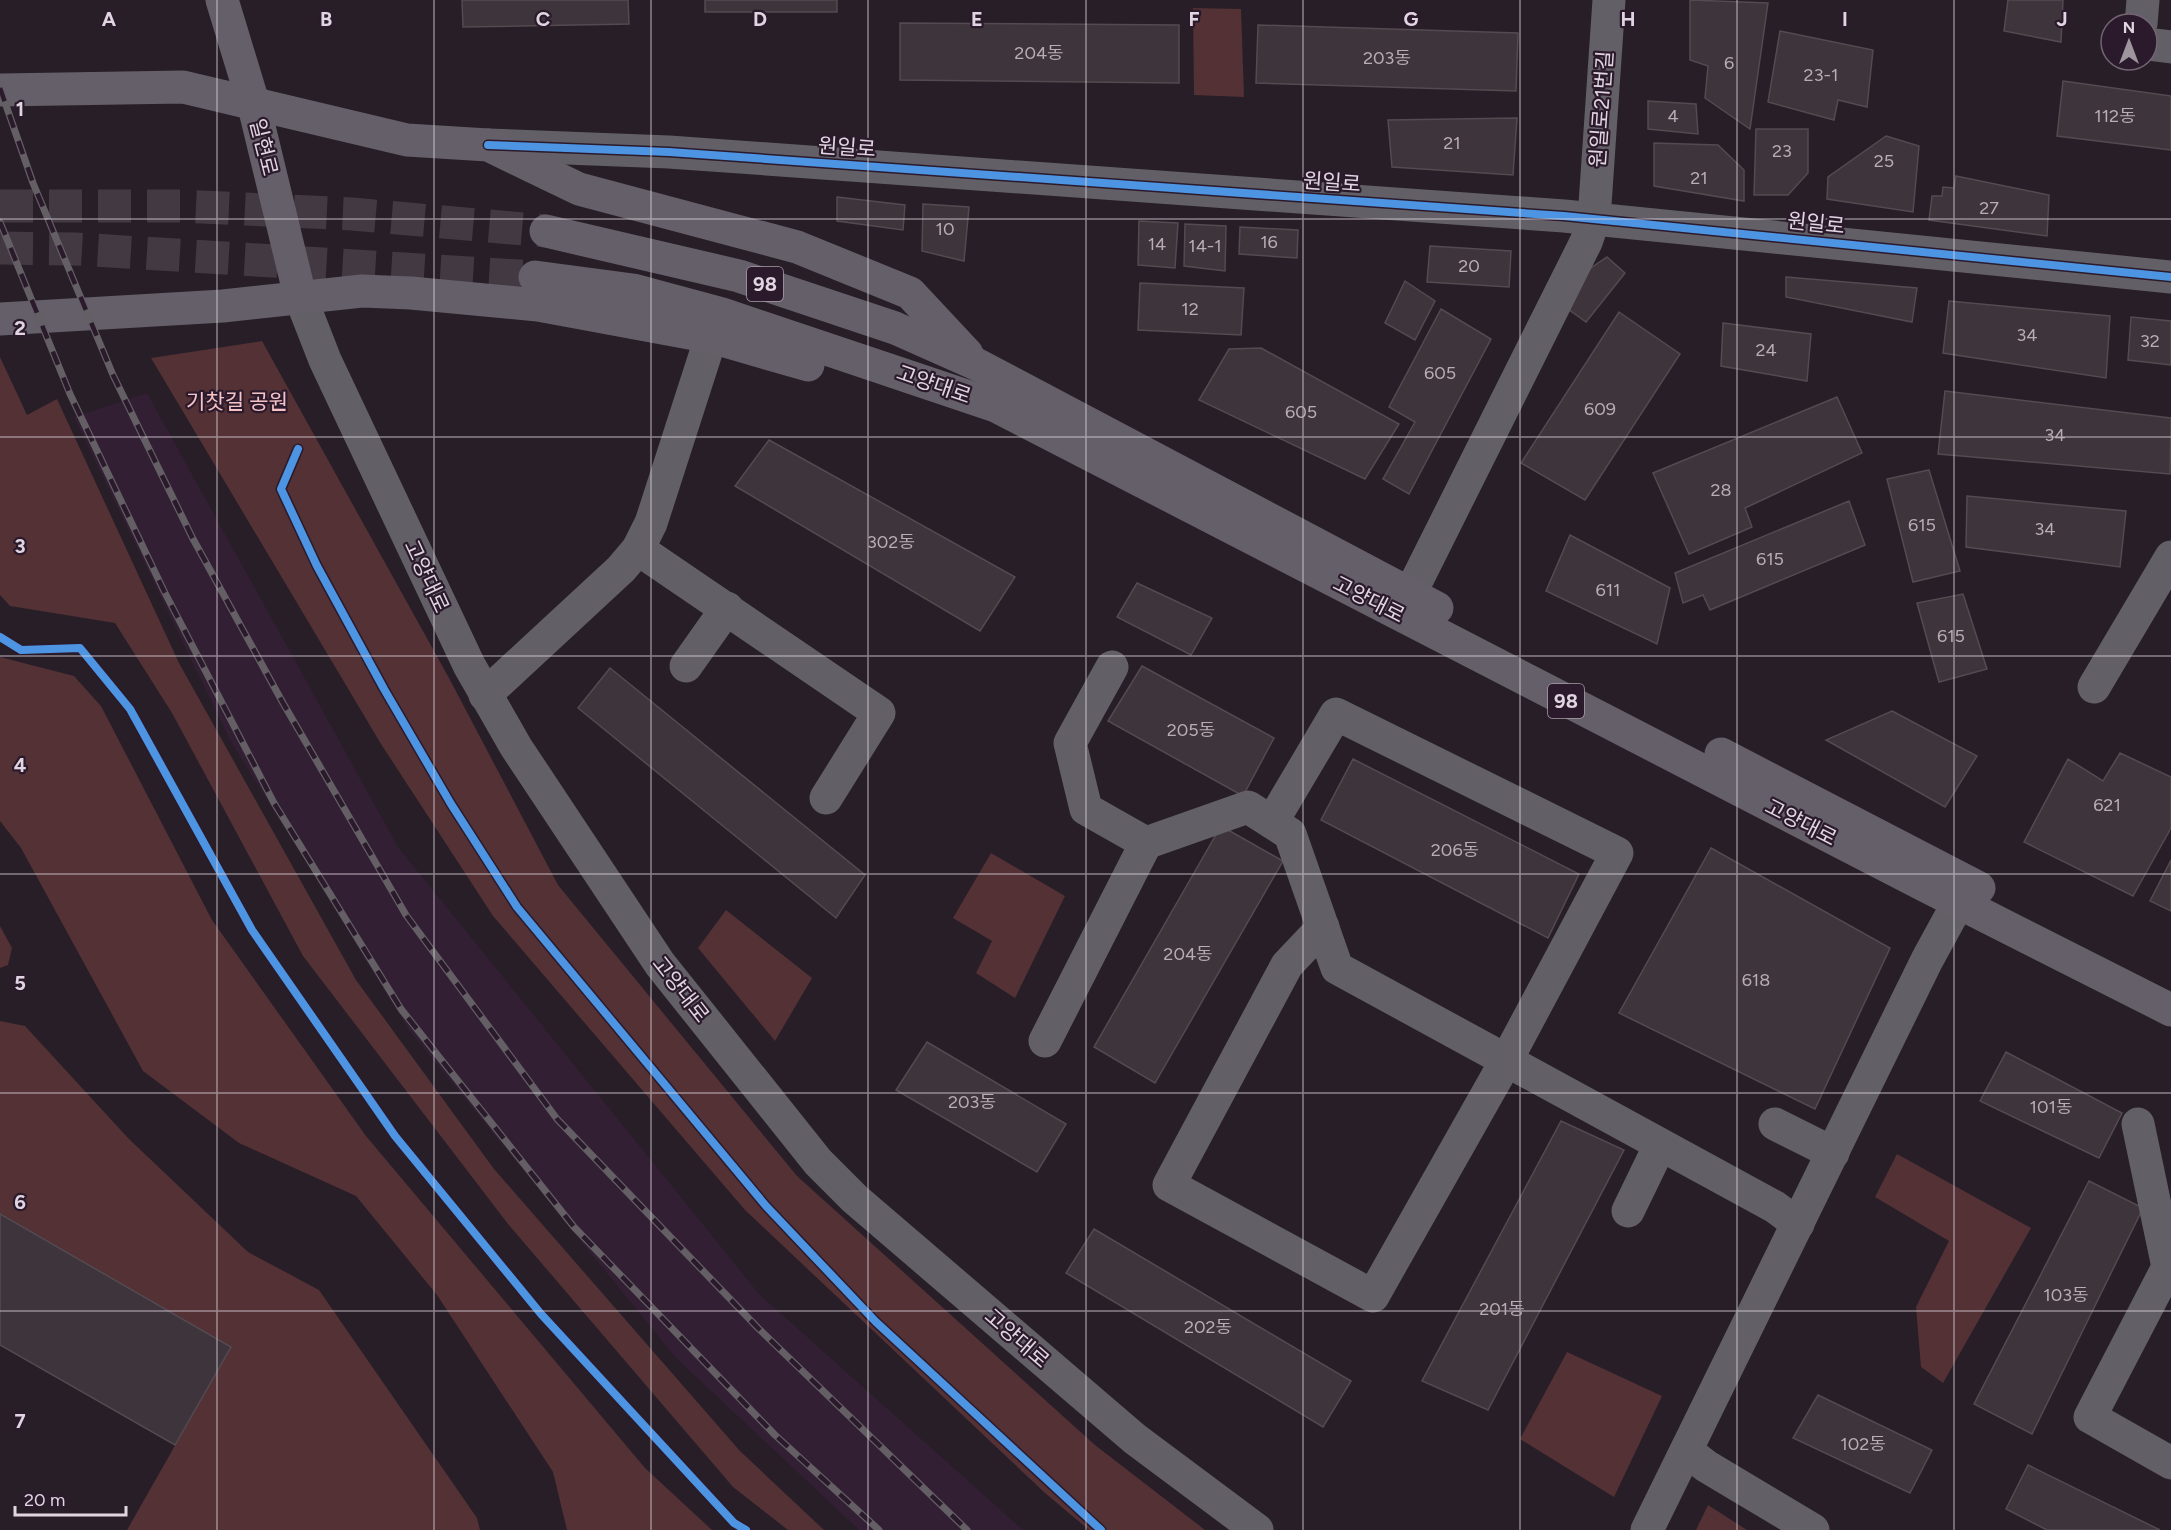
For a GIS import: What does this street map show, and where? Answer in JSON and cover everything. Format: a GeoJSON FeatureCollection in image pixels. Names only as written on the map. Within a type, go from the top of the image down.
{"type":"FeatureCollection","features":[{"type":"Feature","properties":{"kind":"main road","name":"일현로"},"geometry":{"type":"LineString","coordinates":[[222,0],[253,102],[300,296]]}},
{"type":"Feature","properties":{"kind":"main road"},"geometry":{"type":"LineString","coordinates":[[0,90],[183,87],[253,102],[338,126],[407,140],[488,145],[579,189],[797,247],[910,293],[976,364]]}},
{"type":"Feature","properties":{"kind":"main road","name":"고양대로"},"geometry":{"type":"LineString","coordinates":[[546,231],[739,276],[895,328],[976,364],[1964,892],[2171,1010]]}},
{"type":"Feature","properties":{"kind":"main road","name":"고양대로"},"geometry":{"type":"LineString","coordinates":[[535,277],[633,290],[722,314],[996,406],[1964,892],[2171,985]]}},
{"type":"Feature","properties":{"kind":"main road"},"geometry":{"type":"LineString","coordinates":[[0,319],[223,306],[362,291],[401,292],[538,305],[711,337],[904,393],[962,393]]}},
{"type":"Feature","properties":{"kind":"street","name":"원일로21번길"},"geometry":{"type":"LineString","coordinates":[[1410,594],[1586,242],[1594,219],[1608,0]]}},
{"type":"Feature","properties":{"kind":"street","name":"원일로"},"geometry":{"type":"LineString","coordinates":[[488,145],[669,152],[1594,219],[2171,277]]}},
{"type":"Feature","properties":{"kind":"street","name":"고양대로"},"geometry":{"type":"LineString","coordinates":[[300,296],[325,360],[485,695],[660,963],[818,1162],[855,1199],[1135,1439],[1257,1530]]}},
{"type":"Feature","properties":{"kind":"street"},"geometry":{"type":"LineString","coordinates":[[485,695],[621,569],[638,549],[651,523],[711,337]]}},
{"type":"Feature","properties":{"kind":"street"},"geometry":{"type":"LineString","coordinates":[[638,549],[879,713],[826,798]]}},
{"type":"Feature","properties":{"kind":"street"},"geometry":{"type":"LineString","coordinates":[[2094,687],[2171,557]]}},
{"type":"Feature","properties":{"kind":"street"},"geometry":{"type":"LineString","coordinates":[[686,666],[727,608]]}},
{"type":"Feature","properties":{"kind":"street"},"geometry":{"type":"LineString","coordinates":[[1112,667],[1070,742],[1086,809],[1146,843]]}},
{"type":"Feature","properties":{"kind":"street"},"geometry":{"type":"LineString","coordinates":[[1272,822],[1336,714],[1617,853],[1506,1061],[1373,1296],[1169,1185],[1287,965],[1323,927]]}},
{"type":"Feature","properties":{"kind":"street"},"geometry":{"type":"LineString","coordinates":[[1045,1041],[1146,843],[1248,807],[1290,834],[1337,968],[1775,1207],[1798,1224]]}},
{"type":"Feature","properties":{"kind":"street"},"geometry":{"type":"LineString","coordinates":[[1647,1530],[1964,892]]}},
{"type":"Feature","properties":{"kind":"street"},"geometry":{"type":"LineString","coordinates":[[1775,1124],[1833,1153]]}},
{"type":"Feature","properties":{"kind":"street"},"geometry":{"type":"LineString","coordinates":[[2138,1124],[2168,1267],[2090,1417],[2171,1463]]}},
{"type":"Feature","properties":{"kind":"street"},"geometry":{"type":"LineString","coordinates":[[1628,1211],[1660,1145]]}},
{"type":"Feature","properties":{"kind":"street"},"geometry":{"type":"LineString","coordinates":[[1687,1451],[1706,1466],[1813,1530]]}},
{"type":"Feature","properties":{"kind":"shaded area"},"geometry":{"type":"Polygon","coordinates":[[[147,393],[398,847],[760,1295],[1023,1530],[859,1530],[676,1358],[409,1030],[229,738],[74,417],[147,393]]]}},
{"type":"Feature","properties":{"kind":"green space"},"geometry":{"type":"Polygon","coordinates":[[[1193,8],[1241,9],[1244,97],[1194,95],[1193,8]]]}},
{"type":"Feature","properties":{"kind":"green space","name":"기찻길 공원"},"geometry":{"type":"Polygon","coordinates":[[[262,341],[449,678],[558,885],[797,1176],[1095,1445],[1205,1530],[1089,1530],[1045,1493],[745,1210],[493,916],[381,744],[151,358],[262,341]]]}},
{"type":"Feature","properties":{"kind":"green space"},"geometry":{"type":"Polygon","coordinates":[[[0,357],[27,415],[57,399],[179,663],[356,980],[494,1169],[740,1451],[824,1530],[788,1530],[733,1487],[508,1224],[303,956],[172,713],[115,623],[10,606],[0,595],[0,357]]]}},
{"type":"Feature","properties":{"kind":"green space"},"geometry":{"type":"Polygon","coordinates":[[[0,657],[74,676],[101,706],[212,920],[366,1136],[645,1468],[712,1530],[567,1530],[553,1472],[437,1295],[356,1196],[239,1143],[143,1071],[21,848],[0,821],[0,657]]]}},
{"type":"Feature","properties":{"kind":"green space"},"geometry":{"type":"Polygon","coordinates":[[[991,853],[1065,896],[1015,998],[976,973],[992,941],[953,918],[991,853]]]}},
{"type":"Feature","properties":{"kind":"green space"},"geometry":{"type":"Polygon","coordinates":[[[726,910],[812,978],[775,1041],[698,948],[726,910]]]}},
{"type":"Feature","properties":{"kind":"green space"},"geometry":{"type":"Polygon","coordinates":[[[0,926],[12,948],[8,965],[0,968],[0,926]]]}},
{"type":"Feature","properties":{"kind":"green space"},"geometry":{"type":"Polygon","coordinates":[[[0,1021],[25,1026],[129,1139],[248,1252],[319,1290],[477,1518],[480,1530],[127,1530],[231,1347],[0,1214],[0,1021]]]}},
{"type":"Feature","properties":{"kind":"green space"},"geometry":{"type":"Polygon","coordinates":[[[1897,1154],[2031,1228],[1943,1383],[1921,1367],[1916,1307],[1949,1241],[1875,1197],[1897,1154]]]}},
{"type":"Feature","properties":{"kind":"green space"},"geometry":{"type":"Polygon","coordinates":[[[1567,1352],[1662,1396],[1614,1497],[1520,1439],[1567,1352]]]}},
{"type":"Feature","properties":{"kind":"green space"},"geometry":{"type":"Polygon","coordinates":[[[1708,1505],[1747,1530],[1696,1530],[1708,1505]]]}},
{"type":"Feature","properties":{"kind":"building"},"geometry":{"type":"Polygon","coordinates":[[[462,0],[628,0],[629,24],[463,27],[462,0]]]}},
{"type":"Feature","properties":{"kind":"building"},"geometry":{"type":"Polygon","coordinates":[[[705,0],[837,0],[837,12],[705,12],[705,0]]]}},
{"type":"Feature","properties":{"kind":"building"},"geometry":{"type":"Polygon","coordinates":[[[1690,0],[1768,3],[1750,129],[1705,98],[1708,66],[1690,60],[1690,0]]]}},
{"type":"Feature","properties":{"kind":"building"},"geometry":{"type":"Polygon","coordinates":[[[2008,0],[2063,0],[2061,42],[2004,31],[2008,0]]]}},
{"type":"Feature","properties":{"kind":"building"},"geometry":{"type":"Polygon","coordinates":[[[900,23],[1179,25],[1179,83],[900,80],[900,23]]]}},
{"type":"Feature","properties":{"kind":"building"},"geometry":{"type":"Polygon","coordinates":[[[1258,25],[1518,33],[1516,91],[1256,83],[1258,25]]]}},
{"type":"Feature","properties":{"kind":"building"},"geometry":{"type":"Polygon","coordinates":[[[1780,31],[1873,50],[1867,107],[1838,100],[1834,120],[1768,102],[1780,31]]]}},
{"type":"Feature","properties":{"kind":"building"},"geometry":{"type":"Polygon","coordinates":[[[2063,81],[2171,96],[2171,150],[2057,136],[2063,81]]]}},
{"type":"Feature","properties":{"kind":"building"},"geometry":{"type":"Polygon","coordinates":[[[1648,101],[1696,104],[1698,134],[1648,129],[1648,101]]]}},
{"type":"Feature","properties":{"kind":"building"},"geometry":{"type":"Polygon","coordinates":[[[1517,118],[1513,175],[1392,167],[1388,120],[1517,118]]]}},
{"type":"Feature","properties":{"kind":"building"},"geometry":{"type":"Polygon","coordinates":[[[1756,129],[1808,129],[1808,173],[1788,195],[1754,195],[1756,129]]]}},
{"type":"Feature","properties":{"kind":"building"},"geometry":{"type":"Polygon","coordinates":[[[1886,136],[1919,146],[1913,212],[1827,199],[1828,177],[1886,136]]]}},
{"type":"Feature","properties":{"kind":"building"},"geometry":{"type":"Polygon","coordinates":[[[1654,143],[1718,145],[1744,170],[1744,201],[1654,186],[1654,143]]]}},
{"type":"Feature","properties":{"kind":"building"},"geometry":{"type":"Polygon","coordinates":[[[1956,176],[2049,195],[2047,236],[1929,220],[1932,196],[1942,196],[1943,187],[1954,188],[1956,176]]]}},
{"type":"Feature","properties":{"kind":"building"},"geometry":{"type":"Polygon","coordinates":[[[837,197],[905,205],[903,230],[837,221],[837,197]]]}},
{"type":"Feature","properties":{"kind":"building"},"geometry":{"type":"Polygon","coordinates":[[[923,204],[969,207],[964,261],[922,251],[923,204]]]}},
{"type":"Feature","properties":{"kind":"building"},"geometry":{"type":"Polygon","coordinates":[[[1139,221],[1178,223],[1175,268],[1138,265],[1139,221]]]}},
{"type":"Feature","properties":{"kind":"building"},"geometry":{"type":"Polygon","coordinates":[[[1185,224],[1226,226],[1225,271],[1184,266],[1185,224]]]}},
{"type":"Feature","properties":{"kind":"building"},"geometry":{"type":"Polygon","coordinates":[[[1240,227],[1298,230],[1297,258],[1239,254],[1240,227]]]}},
{"type":"Feature","properties":{"kind":"building"},"geometry":{"type":"Polygon","coordinates":[[[1430,246],[1511,251],[1509,287],[1427,282],[1430,246]]]}},
{"type":"Feature","properties":{"kind":"building"},"geometry":{"type":"Polygon","coordinates":[[[1607,257],[1625,273],[1586,322],[1568,309],[1585,272],[1607,257]]]}},
{"type":"Feature","properties":{"kind":"building"},"geometry":{"type":"Polygon","coordinates":[[[1786,277],[1917,288],[1912,322],[1786,297],[1786,277]]]}},
{"type":"Feature","properties":{"kind":"building"},"geometry":{"type":"Polygon","coordinates":[[[1405,281],[1435,301],[1415,340],[1385,323],[1405,281]]]}},
{"type":"Feature","properties":{"kind":"building"},"geometry":{"type":"Polygon","coordinates":[[[1140,283],[1244,288],[1241,335],[1138,330],[1140,283]]]}},
{"type":"Feature","properties":{"kind":"building"},"geometry":{"type":"Polygon","coordinates":[[[1949,301],[2110,316],[2106,378],[1943,353],[1949,301]]]}},
{"type":"Feature","properties":{"kind":"building"},"geometry":{"type":"Polygon","coordinates":[[[1441,309],[1491,339],[1409,494],[1383,479],[1415,422],[1389,407],[1441,309]]]}},
{"type":"Feature","properties":{"kind":"building"},"geometry":{"type":"Polygon","coordinates":[[[1619,312],[1680,354],[1585,500],[1521,463],[1619,312]]]}},
{"type":"Feature","properties":{"kind":"building"},"geometry":{"type":"Polygon","coordinates":[[[2131,317],[2171,321],[2171,365],[2128,360],[2131,317]]]}},
{"type":"Feature","properties":{"kind":"building"},"geometry":{"type":"Polygon","coordinates":[[[1723,323],[1811,334],[1807,381],[1721,366],[1723,323]]]}},
{"type":"Feature","properties":{"kind":"building"},"geometry":{"type":"Polygon","coordinates":[[[1261,348],[1399,424],[1365,479],[1199,400],[1229,349],[1261,348]]]}},
{"type":"Feature","properties":{"kind":"building"},"geometry":{"type":"Polygon","coordinates":[[[1945,391],[2171,418],[2170,474],[1938,454],[1945,391]]]}},
{"type":"Feature","properties":{"kind":"building"},"geometry":{"type":"Polygon","coordinates":[[[1837,397],[1862,453],[1745,508],[1752,527],[1689,554],[1653,473],[1837,397]]]}},
{"type":"Feature","properties":{"kind":"building"},"geometry":{"type":"Polygon","coordinates":[[[769,440],[1015,577],[980,631],[735,486],[769,440]]]}},
{"type":"Feature","properties":{"kind":"building"},"geometry":{"type":"Polygon","coordinates":[[[1929,470],[1960,571],[1913,582],[1887,479],[1929,470]]]}},
{"type":"Feature","properties":{"kind":"building"},"geometry":{"type":"Polygon","coordinates":[[[1967,496],[2126,511],[2120,567],[1966,547],[1967,496]]]}},
{"type":"Feature","properties":{"kind":"building"},"geometry":{"type":"Polygon","coordinates":[[[1849,501],[1865,545],[1710,610],[1703,595],[1683,603],[1675,573],[1849,501]]]}},
{"type":"Feature","properties":{"kind":"building"},"geometry":{"type":"Polygon","coordinates":[[[1570,535],[1670,588],[1657,644],[1546,591],[1570,535]]]}},
{"type":"Feature","properties":{"kind":"building"},"geometry":{"type":"Polygon","coordinates":[[[1137,583],[1212,618],[1191,655],[1117,617],[1137,583]]]}},
{"type":"Feature","properties":{"kind":"building"},"geometry":{"type":"Polygon","coordinates":[[[1963,594],[1987,669],[1939,682],[1917,603],[1963,594]]]}},
{"type":"Feature","properties":{"kind":"building"},"geometry":{"type":"Polygon","coordinates":[[[1142,666],[1274,738],[1243,796],[1108,721],[1142,666]]]}},
{"type":"Feature","properties":{"kind":"building"},"geometry":{"type":"Polygon","coordinates":[[[610,668],[865,875],[836,918],[578,708],[610,668]]]}},
{"type":"Feature","properties":{"kind":"building"},"geometry":{"type":"Polygon","coordinates":[[[1892,711],[1977,756],[1945,807],[1826,740],[1892,711]]]}},
{"type":"Feature","properties":{"kind":"building"},"geometry":{"type":"Polygon","coordinates":[[[2120,753],[2171,777],[2171,828],[2133,896],[2024,842],[2068,759],[2103,781],[2120,753]]]}},
{"type":"Feature","properties":{"kind":"building"},"geometry":{"type":"Polygon","coordinates":[[[1353,759],[1579,874],[1548,938],[1321,820],[1353,759]]]}},
{"type":"Feature","properties":{"kind":"building"},"geometry":{"type":"Polygon","coordinates":[[[1221,826],[1283,861],[1155,1083],[1094,1047],[1221,826]]]}},
{"type":"Feature","properties":{"kind":"building"},"geometry":{"type":"Polygon","coordinates":[[[1711,848],[1890,948],[1815,1109],[1619,1013],[1711,848]]]}},
{"type":"Feature","properties":{"kind":"building"},"geometry":{"type":"Polygon","coordinates":[[[2171,860],[2171,911],[2150,901],[2171,860]]]}},
{"type":"Feature","properties":{"kind":"building"},"geometry":{"type":"Polygon","coordinates":[[[927,1042],[1066,1124],[1037,1172],[896,1090],[927,1042]]]}},
{"type":"Feature","properties":{"kind":"building"},"geometry":{"type":"Polygon","coordinates":[[[2006,1052],[2122,1113],[2099,1158],[1980,1101],[2006,1052]]]}},
{"type":"Feature","properties":{"kind":"building"},"geometry":{"type":"Polygon","coordinates":[[[1561,1121],[1624,1150],[1488,1410],[1422,1381],[1561,1121]]]}},
{"type":"Feature","properties":{"kind":"building"},"geometry":{"type":"Polygon","coordinates":[[[2089,1181],[2143,1208],[2032,1434],[1974,1404],[2089,1181]]]}},
{"type":"Feature","properties":{"kind":"building"},"geometry":{"type":"Polygon","coordinates":[[[0,1214],[231,1347],[175,1445],[0,1345],[0,1214]]]}},
{"type":"Feature","properties":{"kind":"building"},"geometry":{"type":"Polygon","coordinates":[[[1094,1229],[1351,1381],[1323,1427],[1066,1273],[1094,1229]]]}},
{"type":"Feature","properties":{"kind":"building"},"geometry":{"type":"Polygon","coordinates":[[[1818,1395],[1932,1450],[1910,1493],[1793,1438],[1818,1395]]]}},
{"type":"Feature","properties":{"kind":"building"},"geometry":{"type":"Polygon","coordinates":[[[2028,1465],[2160,1530],[2047,1530],[2006,1509],[2028,1465]]]}},
{"type":"Feature","properties":{"kind":"tunnel"},"geometry":{"type":"LineString","coordinates":[[0,206],[181,206],[352,214],[546,231]]}},
{"type":"Feature","properties":{"kind":"tunnel"},"geometry":{"type":"LineString","coordinates":[[0,248],[76,249],[535,277]]}},
{"type":"Feature","properties":{"kind":"railway"},"geometry":{"type":"LineString","coordinates":[[0,88],[33,183],[113,375],[192,537],[283,703],[406,915],[557,1119],[758,1328],[967,1530]]}},
{"type":"Feature","properties":{"kind":"railway"},"geometry":{"type":"LineString","coordinates":[[0,222],[70,394],[164,591],[274,803],[401,1009],[574,1227],[775,1435],[879,1530]]}},
{"type":"Feature","properties":{"kind":"cycle path"},"geometry":{"type":"LineString","coordinates":[[488,145],[669,152],[1564,216],[2171,277]]}},
{"type":"Feature","properties":{"kind":"cycle path"},"geometry":{"type":"LineString","coordinates":[[298,449],[281,489],[317,566],[384,689],[451,804],[517,907],[766,1206],[876,1322],[1101,1530]]}},
{"type":"Feature","properties":{"kind":"cycle path"},"geometry":{"type":"LineString","coordinates":[[0,637],[21,650],[80,648],[130,709],[252,930],[395,1136],[541,1314],[734,1523],[746,1530]]}}]}
